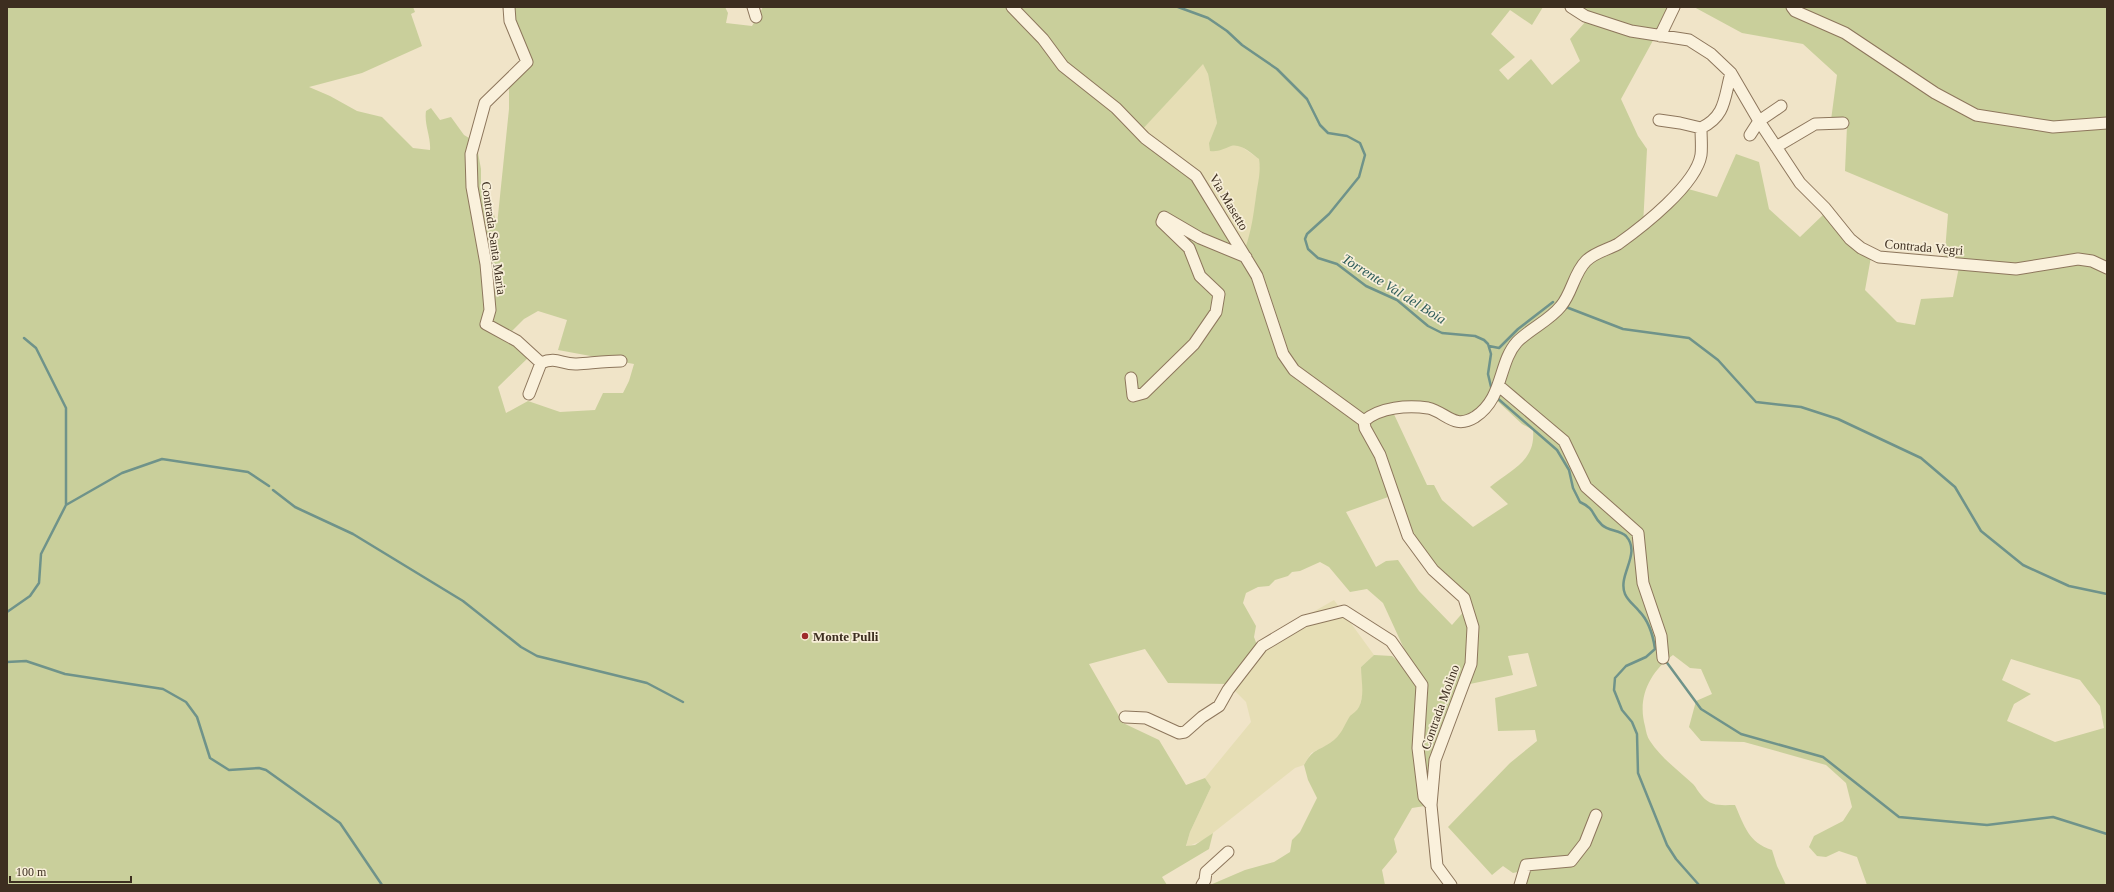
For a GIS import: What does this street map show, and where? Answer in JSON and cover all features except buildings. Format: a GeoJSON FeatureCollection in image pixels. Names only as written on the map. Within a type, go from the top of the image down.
{"type":"FeatureCollection","features":[{"type":"Feature","properties":{"kind":"street","name":"Contrada Santa Maria"},"geometry":{"type":"LineString","coordinates":[[509,7],[510,21],[527,62],[485,103],[471,154],[472,187],[486,264],[490,310],[486,324],[516,340],[541,363]]}},
{"type":"Feature","properties":{"kind":"street","name":"Via Masetto"},"geometry":{"type":"LineString","coordinates":[[1012,7],[1043,39],[1063,66],[1116,108],[1144,138],[1196,176],[1257,276],[1283,354],[1294,370],[1364,421]]}},
{"type":"Feature","properties":{"kind":"street","name":"Contrada Vegri"},"geometry":{"type":"LineString","coordinates":[[1571,7],[1585,16],[1631,31],[1689,40],[1711,54],[1731,73],[1759,122],[1800,182],[1860,248],[1879,257],[2016,269],[2078,259],[2092,261],[2107,268]]}},
{"type":"Feature","properties":{"kind":"street"},"geometry":{"type":"LineString","coordinates":[[1660,36],[1674,7]]}},
{"type":"Feature","properties":{"kind":"street"},"geometry":{"type":"LineString","coordinates":[[1792,7],[1795,11],[1845,33],[1935,93],[1976,115],[2053,127],[2107,123]]}},
{"type":"Feature","properties":{"kind":"street"},"geometry":{"type":"LineString","coordinates":[[1659,120],[1680,122],[1701,128],[1714,122],[1720,114],[1731,73]]}},
{"type":"Feature","properties":{"kind":"street"},"geometry":{"type":"LineString","coordinates":[[1750,135],[1759,122],[1781,106]]}},
{"type":"Feature","properties":{"kind":"street"},"geometry":{"type":"LineString","coordinates":[[1776,147],[1815,124],[1843,123]]}},
{"type":"Feature","properties":{"kind":"street"},"geometry":{"type":"LineString","coordinates":[[1364,421],[1372,414],[1385,410],[1412,407],[1428,408],[1457,422],[1466,421],[1475,416],[1492,399],[1498,387],[1511,349],[1525,334],[1551,317],[1562,304],[1585,262],[1592,256],[1615,245],[1641,228],[1689,182],[1701,154],[1701,128]]}},
{"type":"Feature","properties":{"kind":"street"},"geometry":{"type":"LineString","coordinates":[[1131,378],[1133,396],[1144,393],[1194,344],[1216,312],[1219,294],[1200,276],[1189,248],[1162,222],[1164,217],[1200,238],[1246,257]]}},
{"type":"Feature","properties":{"kind":"street"},"geometry":{"type":"LineString","coordinates":[[529,394],[541,363],[553,359],[575,364],[599,360],[620,361]]}},
{"type":"Feature","properties":{"kind":"street"},"geometry":{"type":"LineString","coordinates":[[1498,387],[1564,441],[1586,487],[1638,533],[1643,583],[1662,636],[1663,658]]}},
{"type":"Feature","properties":{"kind":"street","name":"Contrada Molino"},"geometry":{"type":"LineString","coordinates":[[1364,421],[1365,428],[1380,455],[1408,536],[1433,570],[1464,598],[1473,628],[1471,664],[1435,760],[1431,805],[1437,866],[1451,885]]}},
{"type":"Feature","properties":{"kind":"street"},"geometry":{"type":"LineString","coordinates":[[1125,717],[1146,718],[1179,733],[1185,732],[1202,716],[1219,706],[1228,690],[1262,646],[1304,621],[1344,610],[1391,641],[1422,685],[1418,748],[1424,797],[1431,805]]}},
{"type":"Feature","properties":{"kind":"street"},"geometry":{"type":"LineString","coordinates":[[1520,885],[1526,865],[1571,861],[1585,842],[1596,815]]}},
{"type":"Feature","properties":{"kind":"street"},"geometry":{"type":"LineString","coordinates":[[1202,885],[1205,880],[1206,872],[1228,852]]}},
{"type":"Feature","properties":{"kind":"shaded area"},"geometry":{"type":"Polygon","coordinates":[[[1203,63],[1208,74],[1217,123],[1209,143],[1239,145],[1259,159],[1261,174],[1256,197],[1254,223],[1245,249],[1140,132],[1203,63]]]}},
{"type":"Feature","properties":{"kind":"shaded area"},"geometry":{"type":"Polygon","coordinates":[[[1334,600],[1374,655],[1361,667],[1363,693],[1359,709],[1351,716],[1346,727],[1339,736],[1330,744],[1311,753],[1304,765],[1295,768],[1204,840],[1186,847],[1190,832],[1211,787],[1205,778],[1251,722],[1246,702],[1228,684],[1280,631],[1334,600]]]}},
{"type":"Feature","properties":{"kind":"green space"},"geometry":{"type":"Polygon","coordinates":[[[7,7],[413,7],[415,12],[411,14],[422,46],[362,73],[309,87],[330,96],[357,111],[382,117],[413,148],[430,150],[426,111],[431,108],[440,120],[451,117],[464,135],[476,142],[481,169],[481,185],[489,197],[497,225],[509,109],[509,76],[525,69],[506,7],[725,7],[728,13],[726,23],[752,26],[763,7],[1543,7],[1532,25],[1510,10],[1491,34],[1515,57],[1499,70],[1508,80],[1531,59],[1552,85],[1580,61],[1570,39],[1587,20],[1568,7],[1681,7],[1665,36],[1656,35],[1621,99],[1638,136],[1647,149],[1643,226],[1681,187],[1717,197],[1736,154],[1759,162],[1769,209],[1800,237],[1825,213],[1871,257],[1865,290],[1897,322],[1915,325],[1921,299],[1953,297],[1959,267],[1944,264],[1948,214],[1845,171],[1847,126],[1831,120],[1837,75],[1803,44],[1742,33],[1694,7],[2107,7],[2107,885],[1867,885],[1857,857],[1839,851],[1826,857],[1817,856],[1809,847],[1814,836],[1843,821],[1852,807],[1846,783],[1826,765],[1744,742],[1701,741],[1689,727],[1696,701],[1712,694],[1701,669],[1690,668],[1673,655],[1652,677],[1644,695],[1643,715],[1648,738],[1659,753],[1693,784],[1705,800],[1717,805],[1735,805],[1748,833],[1752,838],[1764,847],[1772,850],[1777,866],[1786,885],[1525,885],[1527,870],[1513,873],[1503,866],[1492,875],[1448,827],[1510,763],[1537,741],[1535,730],[1498,731],[1495,698],[1537,686],[1528,653],[1508,656],[1513,675],[1465,685],[1440,745],[1431,805],[1412,808],[1394,839],[1397,852],[1382,870],[1385,885],[1210,885],[1245,870],[1274,862],[1290,852],[1292,840],[1300,832],[1317,798],[1308,780],[1304,765],[1312,753],[1330,743],[1337,737],[1350,716],[1359,707],[1362,698],[1361,667],[1374,655],[1392,656],[1403,666],[1412,666],[1383,603],[1367,589],[1350,592],[1329,567],[1320,562],[1275,580],[1269,586],[1258,587],[1246,593],[1243,603],[1256,626],[1254,637],[1258,648],[1228,684],[1168,683],[1145,649],[1089,664],[1123,723],[1159,740],[1186,785],[1205,778],[1211,787],[1190,832],[1186,846],[1195,845],[1213,833],[1209,849],[1162,877],[1167,885],[7,885],[7,7]],[[1203,64],[1140,132],[1196,176],[1245,249],[1253,216],[1260,164],[1259,159],[1246,150],[1235,145],[1218,151],[1210,151],[1209,143],[1217,123],[1208,74],[1203,64]],[[538,311],[524,319],[507,336],[531,355],[498,387],[506,413],[528,401],[560,412],[595,410],[603,393],[623,393],[629,381],[634,364],[558,350],[567,320],[538,311]],[[1492,396],[1484,410],[1454,422],[1431,410],[1392,410],[1427,485],[1434,485],[1442,500],[1473,527],[1508,504],[1490,487],[1527,457],[1533,441],[1533,430],[1522,424],[1492,396]],[[1391,496],[1346,512],[1376,567],[1386,561],[1398,560],[1419,591],[1452,625],[1466,609],[1428,566],[1391,496]],[[2011,659],[2002,680],[2031,694],[2014,704],[2007,721],[2055,742],[2104,728],[2100,706],[2080,680],[2011,659]]]}},
{"type":"Feature","properties":{"kind":"waterway","name":"Torrente Val del Boia"},"geometry":{"type":"LineString","coordinates":[[1178,7],[1208,18],[1227,31],[1242,45],[1277,69],[1307,99],[1320,125],[1328,133],[1347,136],[1360,143],[1365,155],[1359,177],[1329,214],[1307,234],[1305,239],[1308,249],[1318,258],[1337,264],[1366,286],[1397,300],[1428,326],[1442,333],[1475,336],[1484,340],[1488,344],[1491,354],[1488,374],[1492,391]]}},
{"type":"Feature","properties":{"kind":"waterway"},"geometry":{"type":"LineString","coordinates":[[1489,346],[1499,348],[1518,329],[1553,302]]}},
{"type":"Feature","properties":{"kind":"waterway"},"geometry":{"type":"LineString","coordinates":[[1566,307],[1623,329],[1689,338],[1718,360],[1756,402],[1801,407],[1838,419],[1921,458],[1955,487],[1981,531],[2023,565],[2069,586],[2107,594]]}},
{"type":"Feature","properties":{"kind":"waterway"},"geometry":{"type":"LineString","coordinates":[[24,338],[36,348],[66,408],[66,505]]}},
{"type":"Feature","properties":{"kind":"waterway","name":"Torrente Val del Boia"},"geometry":{"type":"LineString","coordinates":[[1496,397],[1557,450],[1569,470],[1573,488],[1580,502],[1589,507],[1602,525],[1623,534],[1630,543],[1631,557],[1623,587],[1629,601],[1648,624],[1652,633],[1655,649],[1646,657],[1626,666],[1615,678],[1614,690],[1622,710],[1632,722],[1637,734],[1638,773],[1667,845],[1676,859],[1699,885]]}},
{"type":"Feature","properties":{"kind":"waterway"},"geometry":{"type":"LineString","coordinates":[[7,612],[30,596],[39,583],[41,554],[66,505],[122,473],[162,459],[248,472],[269,486]]}},
{"type":"Feature","properties":{"kind":"waterway"},"geometry":{"type":"LineString","coordinates":[[273,490],[295,507],[353,534],[463,601],[521,647],[537,656],[647,683],[683,702]]}},
{"type":"Feature","properties":{"kind":"waterway"},"geometry":{"type":"LineString","coordinates":[[1665,660],[1701,709],[1741,734],[1823,757],[1899,817],[1987,825],[2053,817],[2107,834]]}},
{"type":"Feature","properties":{"kind":"waterway"},"geometry":{"type":"LineString","coordinates":[[7,662],[26,661],[65,674],[163,689],[186,702],[197,717],[210,758],[229,770],[259,768],[266,770],[340,823],[382,885]]}},
{"type":"Feature","properties":{"kind":"place","name":"Monte Pulli"},"geometry":{"type":"Point","coordinates":[805,636]}}]}
